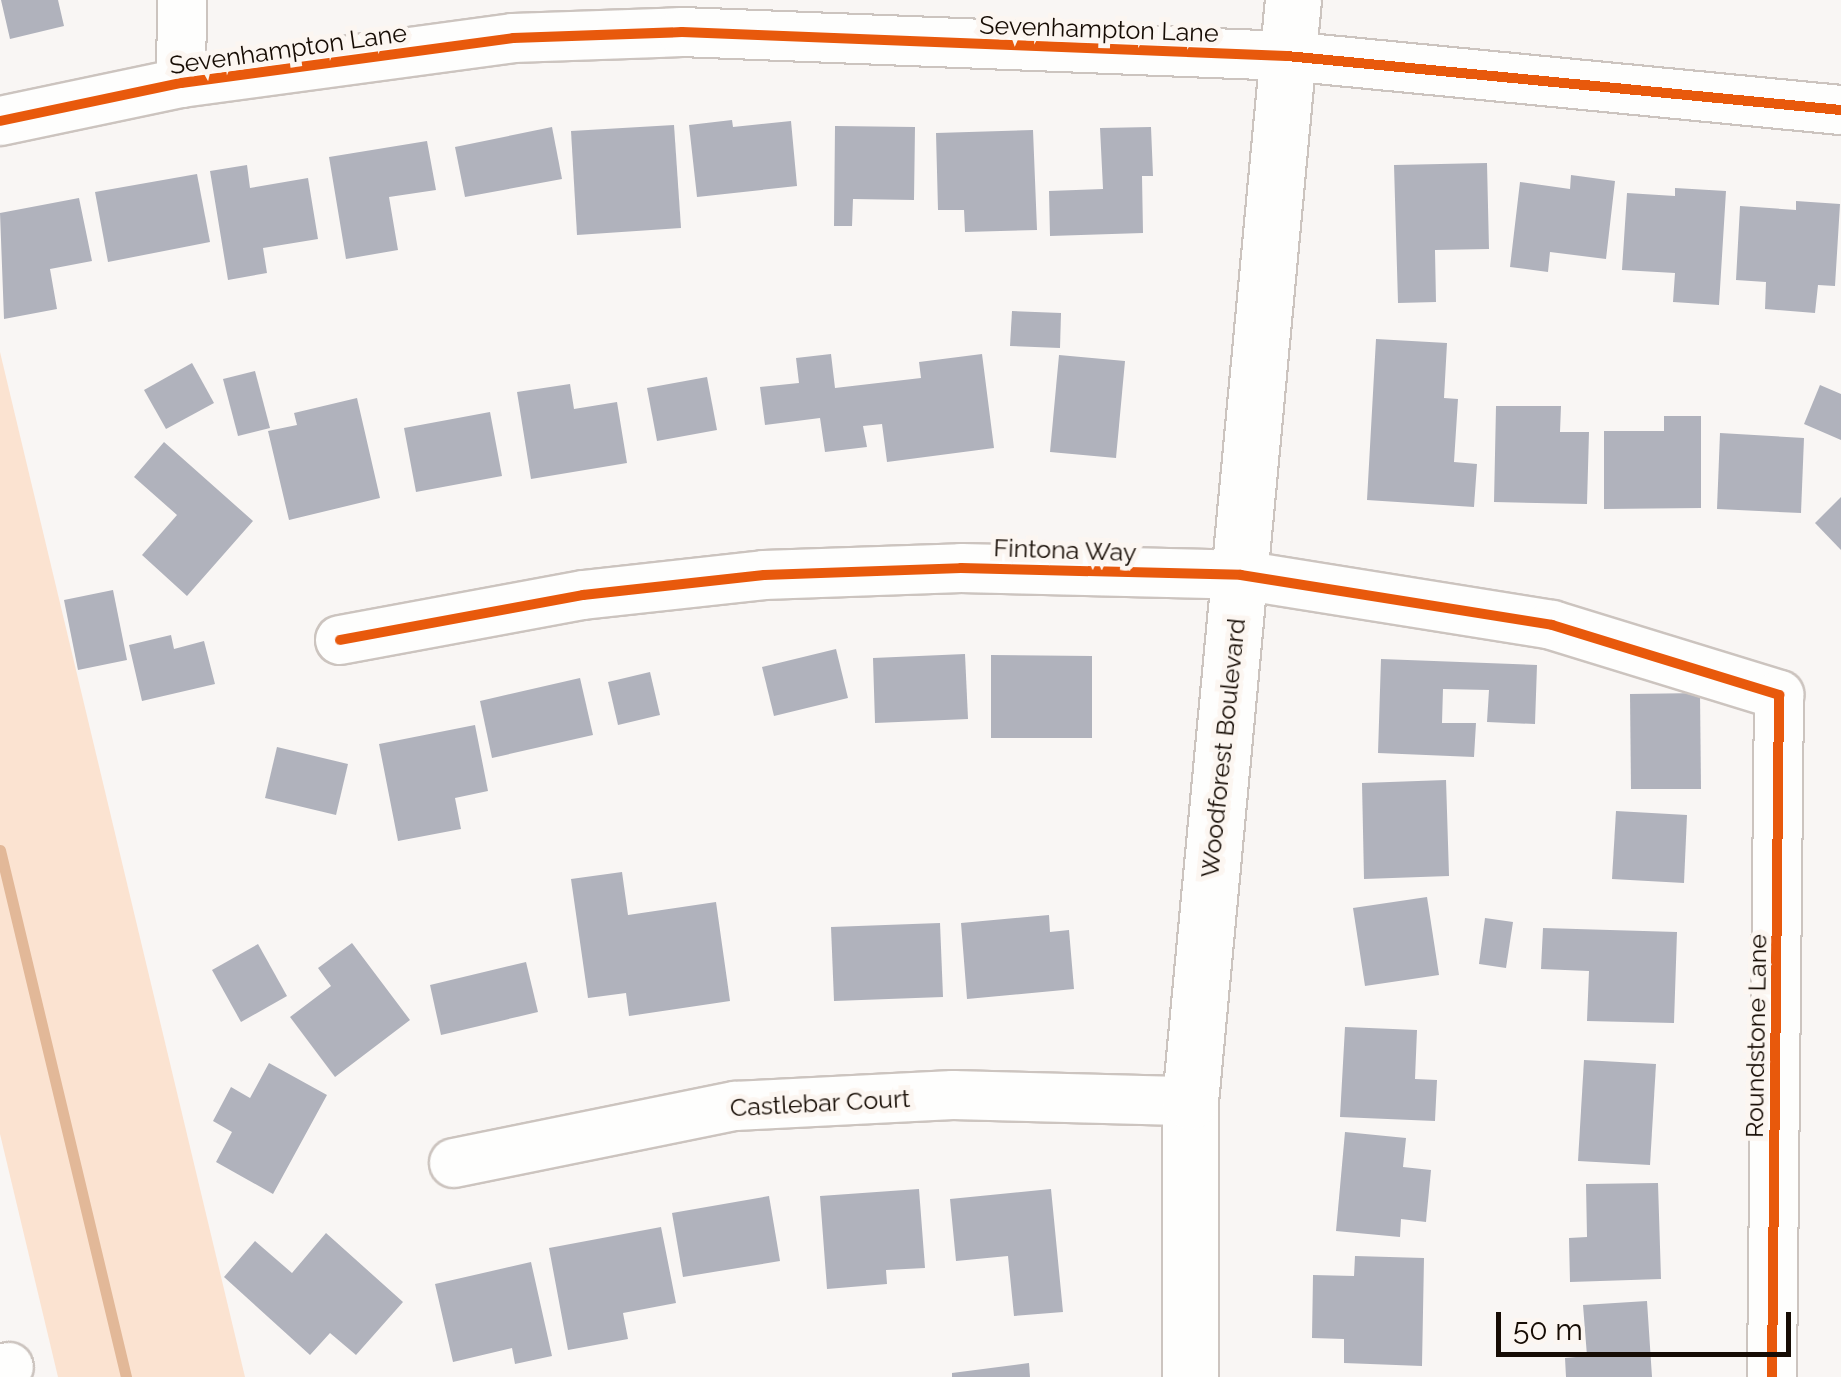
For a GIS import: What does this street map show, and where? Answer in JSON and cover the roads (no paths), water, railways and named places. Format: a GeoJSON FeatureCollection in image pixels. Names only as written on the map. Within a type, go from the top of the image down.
{"type":"FeatureCollection","features":[{"type":"Feature","properties":{"kind":"main road","name":"Woodforest Boulevard"},"geometry":{"type":"LineString","coordinates":[[1190,1377],[1190,1101],[1292,0]]}},
{"type":"Feature","properties":{"kind":"street"},"geometry":{"type":"LineString","coordinates":[[181,83],[182,0]]}},
{"type":"Feature","properties":{"kind":"street","name":"Sevenhampton Lane"},"geometry":{"type":"LineString","coordinates":[[0,121],[181,83],[679,16],[1287,56],[1841,110]]}},
{"type":"Feature","properties":{"kind":"street","name":"Fintona Way"},"geometry":{"type":"LineString","coordinates":[[340,640],[583,596],[764,574],[961,568],[1241,575],[1552,624],[1779,695]]}},
{"type":"Feature","properties":{"kind":"street","name":"Roundstone Lane"},"geometry":{"type":"LineString","coordinates":[[1772,1377],[1779,695]]}},
{"type":"Feature","properties":{"kind":"street","name":"Castlebar Court"},"geometry":{"type":"LineString","coordinates":[[454,1163],[735,1106],[953,1095],[1190,1101]]}},
{"type":"Feature","properties":{"kind":"waterway"},"geometry":{"type":"LineString","coordinates":[[0,850],[126,1377]]}}]}
